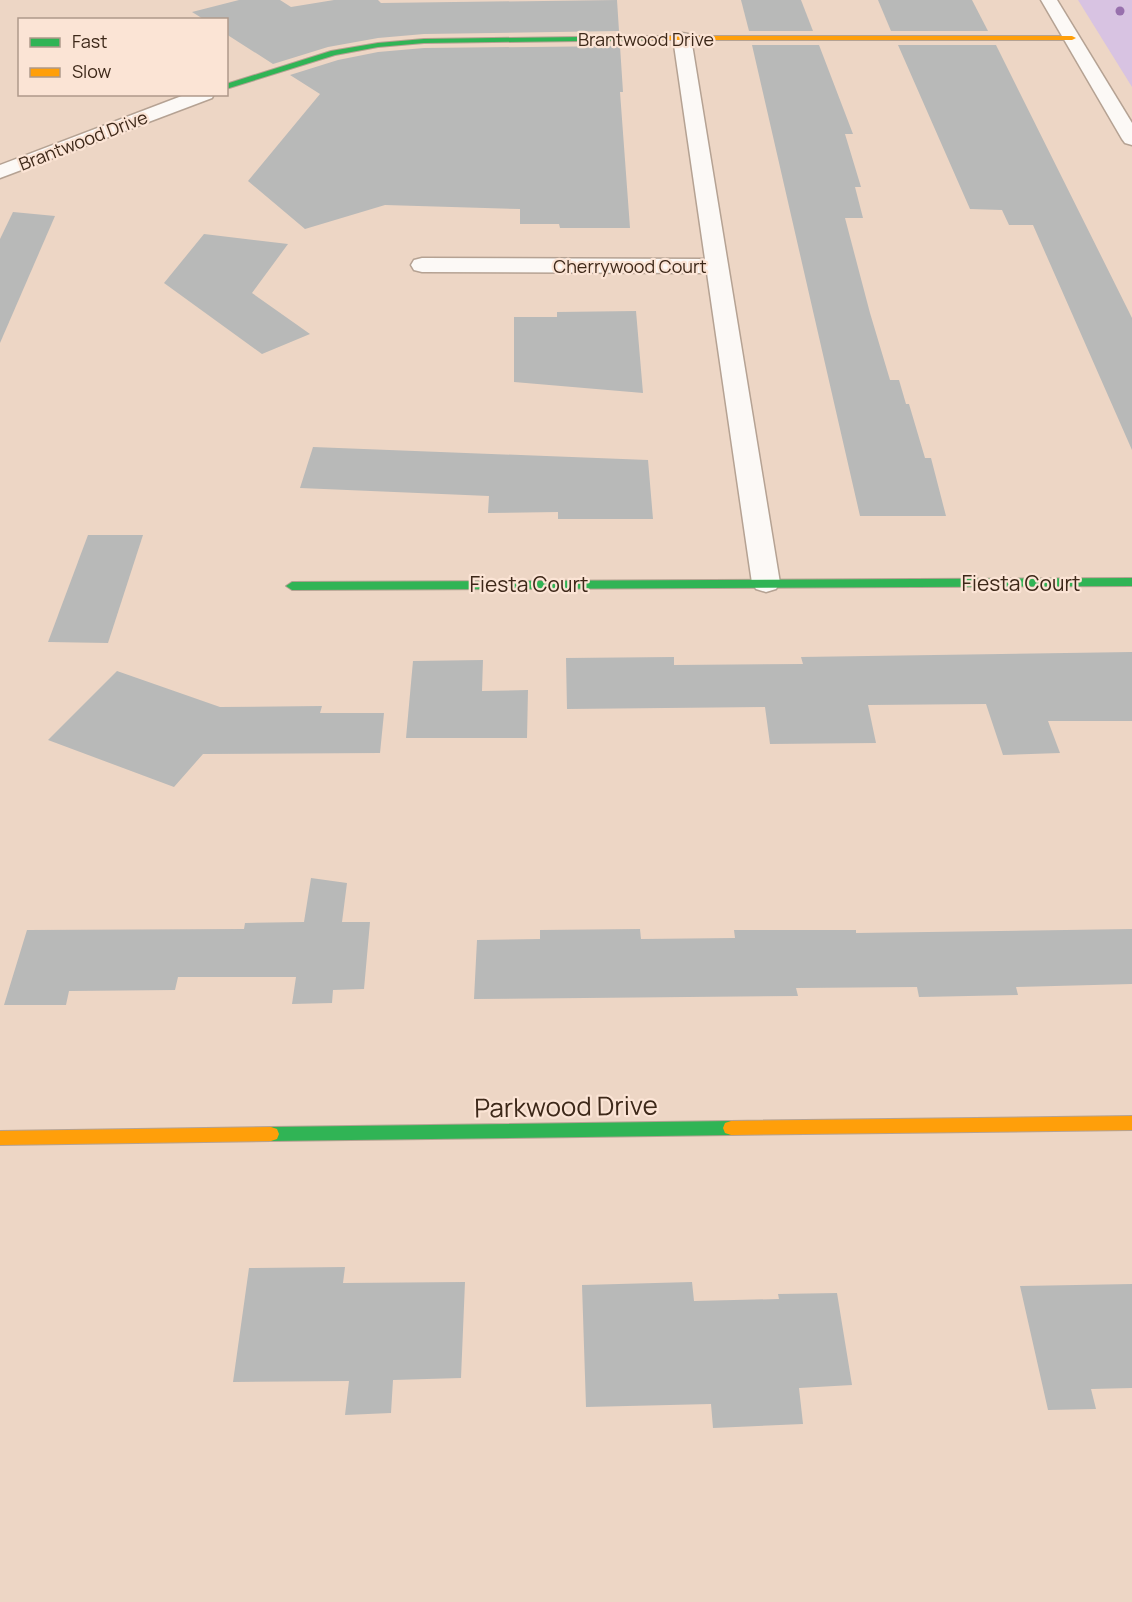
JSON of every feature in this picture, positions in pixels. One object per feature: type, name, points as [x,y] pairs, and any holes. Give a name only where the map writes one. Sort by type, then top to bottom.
[{"type":"street","points":[[1049,0],[1132,139]]},
{"type":"street","name":"Brantwood Drive","points":[[228,86],[313,58],[378,45],[423,41],[682,38],[1072,38]]},
{"type":"street","name":"Cherrywood Court","points":[[422,266],[717,266],[682,38]]},
{"type":"street","name":"Brantwood Drive","points":[[0,172],[199,96]]},
{"type":"street","name":"Brantwood Drive","points":[[147,99],[166,108]]},
{"type":"street","points":[[717,266],[766,583]]},
{"type":"street","name":"Fiesta Court","points":[[292,586],[1132,582]]},
{"type":"street","name":"Parkwood Drive","points":[[0,1138],[1132,1123]]},
{"type":"shaded area","points":[[1078,0],[1132,0],[1132,87]]},
{"type":"building","points":[[239,0],[280,0],[291,7],[334,0],[378,0],[381,3],[617,0],[619,31],[424,34],[378,38],[328,47],[273,64],[228,35],[228,18],[202,18],[192,12]]},
{"type":"building","points":[[741,0],[801,0],[813,31],[749,31]]},
{"type":"building","points":[[878,0],[972,0],[988,31],[891,31]]},
{"type":"building","points":[[752,45],[819,45],[853,134],[845,134],[861,187],[855,187],[863,218],[845,218],[870,313],[890,380],[899,380],[906,404],[909,404],[925,458],[931,458],[946,516],[860,516]]},
{"type":"building","points":[[898,45],[996,45],[1132,318],[1132,450],[1033,225],[1009,225],[1002,210],[970,209]]},
{"type":"building","points":[[620,46],[623,92],[620,92],[630,228],[560,228],[559,224],[520,224],[520,209],[385,205],[305,229],[248,181],[320,94],[290,75],[338,60],[378,52],[424,48]]},
{"type":"building","points":[[13,212],[55,216],[0,343],[0,239]]},
{"type":"building","points":[[204,234],[288,244],[252,293],[310,334],[262,354],[164,283]]},
{"type":"building","points":[[636,311],[643,393],[514,382],[514,317],[557,317],[557,312]]},
{"type":"building","points":[[313,447],[648,460],[653,519],[558,519],[558,512],[488,513],[489,496],[300,488]]},
{"type":"building","points":[[88,535],[143,535],[108,643],[48,642]]},
{"type":"building","points":[[1132,652],[1132,721],[1048,721],[1060,753],[1003,755],[986,704],[868,705],[876,743],[770,744],[765,707],[567,709],[566,658],[674,657],[674,665],[803,664],[801,657]]},
{"type":"building","points":[[483,660],[482,691],[528,690],[527,738],[406,738],[413,661]]},
{"type":"building","points":[[117,671],[220,707],[322,706],[320,713],[384,713],[380,753],[203,754],[174,787],[48,740]]},
{"type":"building","points":[[311,878],[347,883],[342,922],[370,922],[364,989],[333,990],[332,1003],[292,1004],[296,977],[178,977],[175,990],[69,991],[66,1005],[4,1005],[27,930],[244,929],[245,923],[304,922]]},
{"type":"building","points":[[640,929],[641,939],[735,938],[734,930],[856,930],[856,933],[1132,929],[1132,984],[1016,987],[1018,995],[919,997],[917,987],[796,988],[798,996],[474,999],[477,940],[540,939],[540,930]]},
{"type":"building","points":[[345,1267],[343,1283],[465,1282],[461,1378],[393,1380],[391,1413],[345,1415],[349,1381],[233,1382],[249,1268]]},
{"type":"building","points":[[692,1282],[694,1301],[779,1299],[778,1294],[837,1293],[852,1385],[799,1388],[803,1424],[713,1428],[711,1404],[586,1407],[582,1285]]},
{"type":"building","points":[[1132,1284],[1132,1388],[1091,1389],[1096,1409],[1048,1410],[1020,1286]]},
{"type":"traffic: fast","points":[[228,86],[334,53],[378,45],[424,41],[649,38]]},
{"type":"traffic: fast","points":[[292,586],[1132,582]]},
{"type":"traffic: fast","points":[[271,1134],[731,1128]]},
{"type":"traffic: slow","points":[[649,38],[1072,38]]},
{"type":"traffic: slow","points":[[731,1128],[1132,1123]]},
{"type":"traffic: slow","points":[[0,1138],[271,1134]]}]
